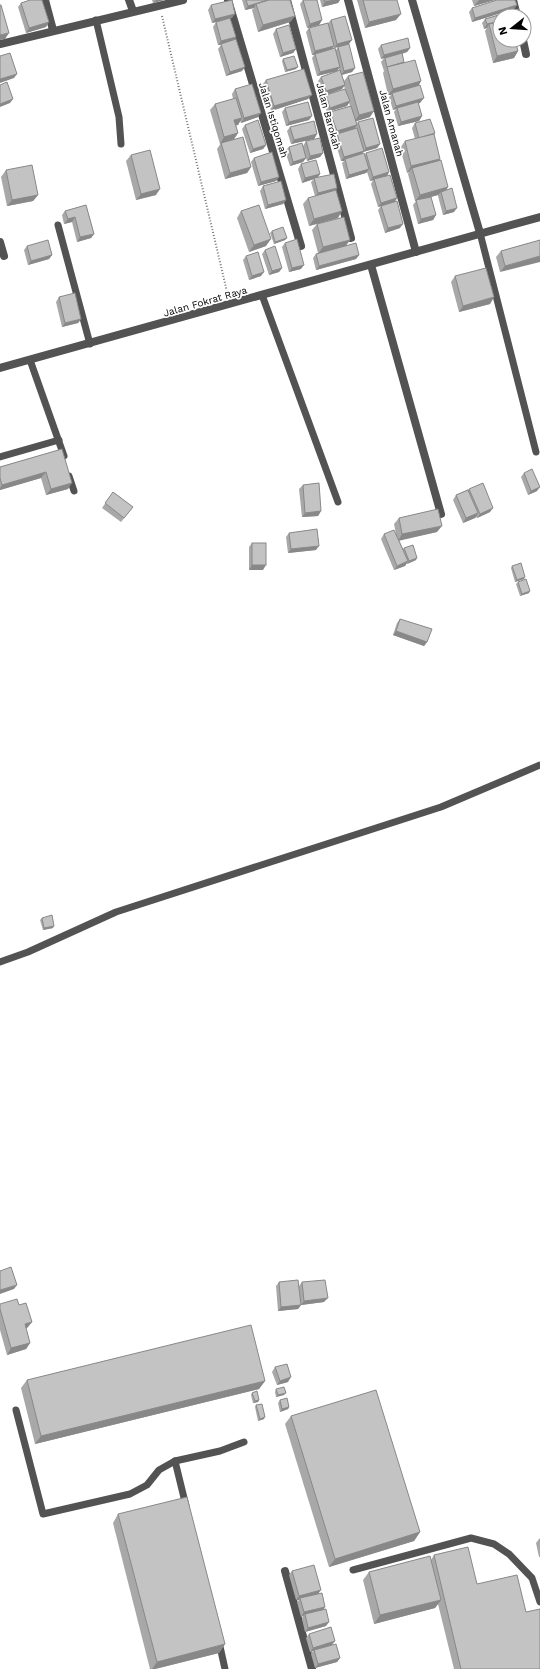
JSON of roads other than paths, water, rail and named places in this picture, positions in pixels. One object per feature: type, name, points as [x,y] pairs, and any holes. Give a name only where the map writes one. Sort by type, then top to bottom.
[{"type":"street","points":[[45,0],[53,30]]},
{"type":"street","points":[[130,0],[133,11]]},
{"type":"street","points":[[0,44],[53,30],[183,0]]},
{"type":"street","name":"Jalan Istiqomah","points":[[228,0],[301,246]]},
{"type":"street","name":"Jalan Barokah","points":[[287,0],[351,238]]},
{"type":"street","name":"Jalan Amanah","points":[[348,0],[416,252]]},
{"type":"street","points":[[412,0],[480,233]]},
{"type":"street","points":[[525,48],[526,54]]},
{"type":"street","name":"Jalan Fokrat Raya","points":[[0,368],[540,217]]},
{"type":"street","points":[[0,242],[4,256]]},
{"type":"street","points":[[371,265],[441,514]]},
{"type":"street","points":[[285,1571],[312,1669]]},
{"type":"lane","points":[[96,20],[119,117],[121,144]]},
{"type":"lane","points":[[58,225],[90,344]]},
{"type":"lane","points":[[480,233],[536,452]]},
{"type":"lane","points":[[262,295],[338,502]]},
{"type":"lane","points":[[30,360],[59,440],[74,491]]},
{"type":"lane","points":[[0,457],[59,440]]},
{"type":"lane","points":[[0,962],[28,952],[116,912],[441,807],[540,765]]},
{"type":"lane","points":[[16,1410],[43,1514],[46,1515],[130,1494],[148,1485],[159,1470],[175,1461],[220,1450],[244,1442]]},
{"type":"lane","points":[[175,1461],[188,1515]]},
{"type":"lane","points":[[353,1570],[471,1538],[494,1544],[509,1554],[532,1578],[540,1602]]},
{"type":"lane","points":[[216,1631],[225,1669]]}]
